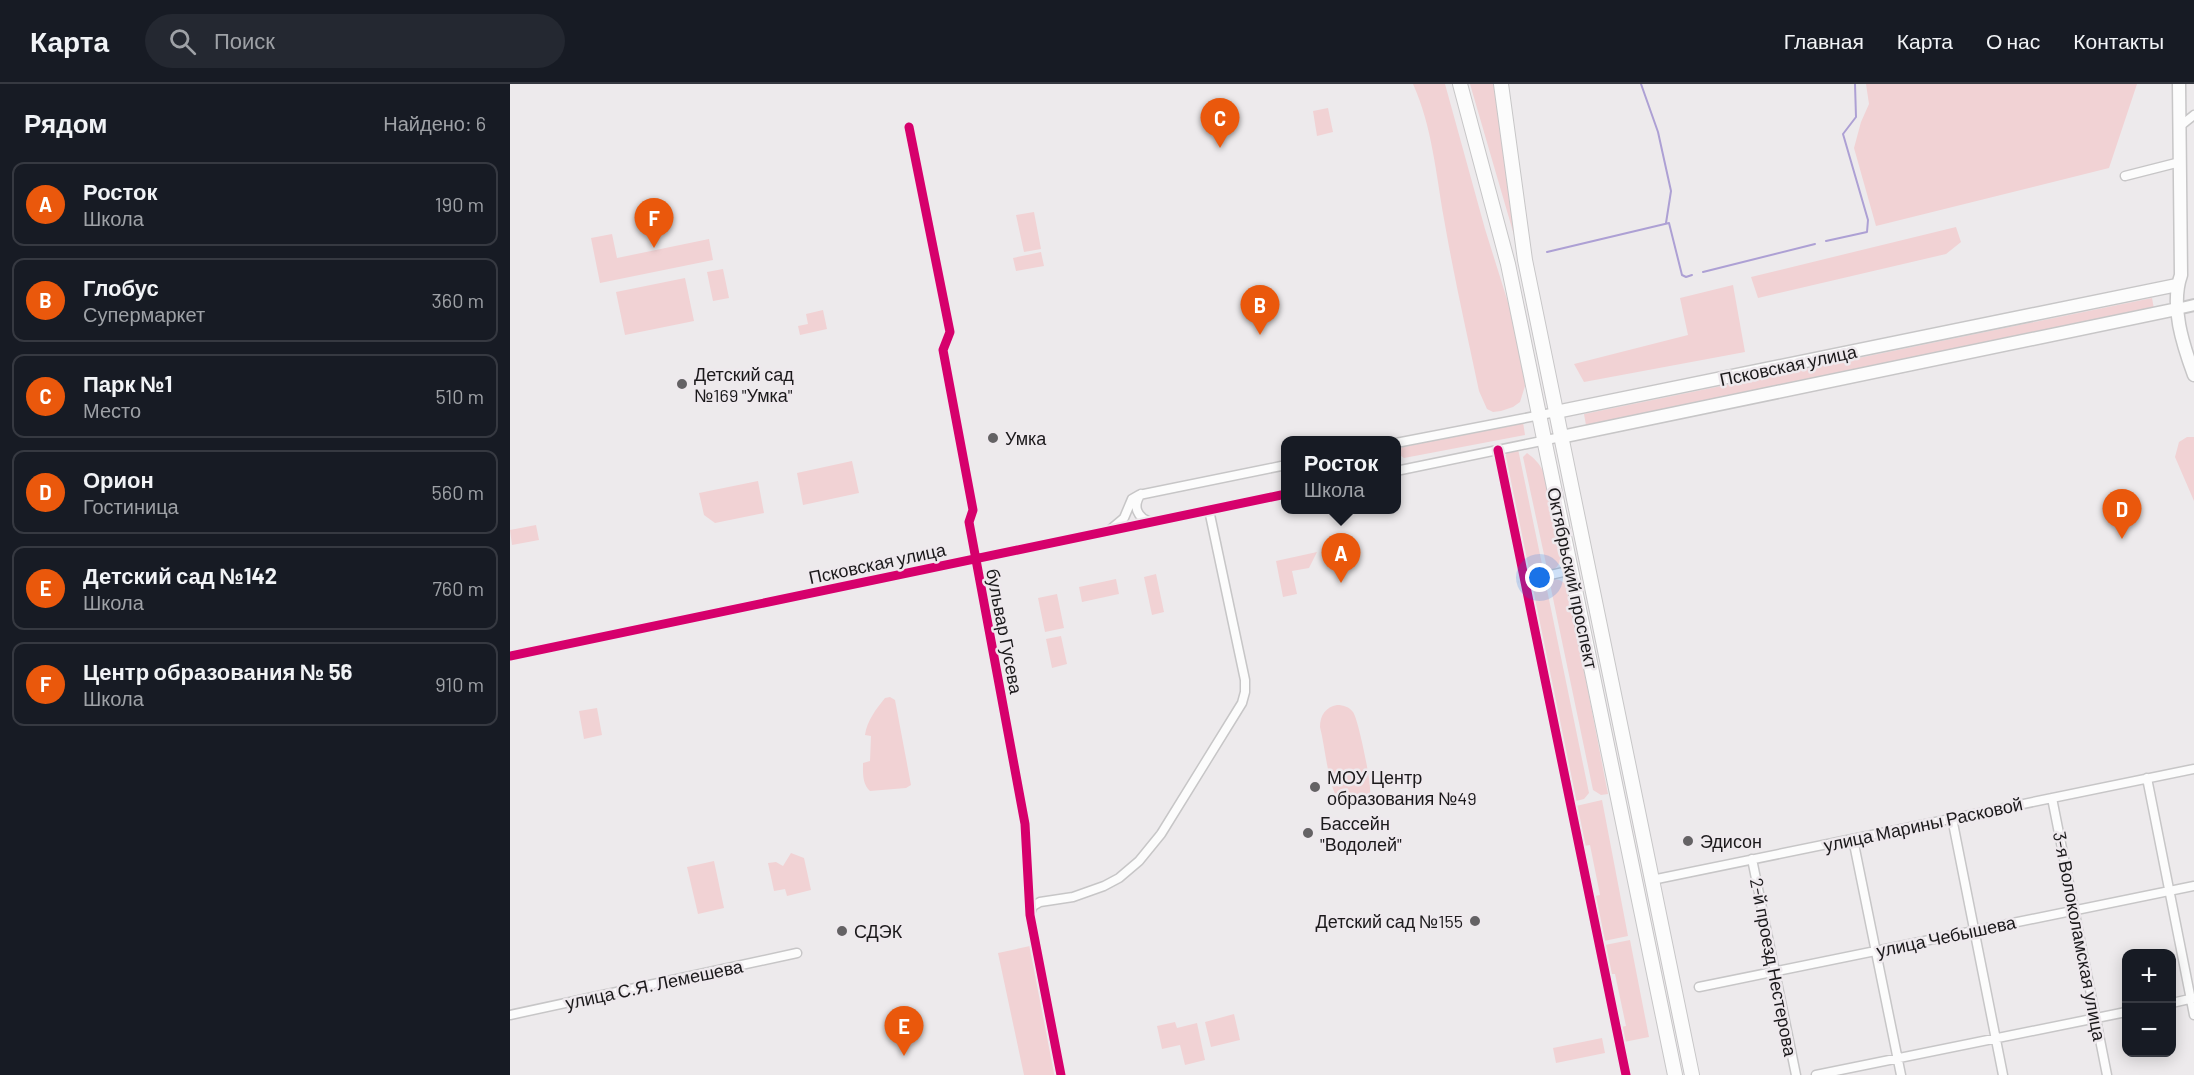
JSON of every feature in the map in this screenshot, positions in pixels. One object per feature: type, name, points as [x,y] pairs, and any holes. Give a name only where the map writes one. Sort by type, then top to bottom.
[{"type":"main road","name":"Октябрьский проспект","points":[[1460,84],[1508,264],[1675,1075]]},
{"type":"main road","name":"Октябрьский проспект","points":[[1501,84],[1525,260],[1692,1075]]},
{"type":"main road","points":[[2179,84],[2181,275],[2178,285],[2177,309],[2185,348],[2194,375]]},
{"type":"main road","name":"Псковская улица","points":[[1556,412],[2178,285]]},
{"type":"main road","name":"Псковская улица","points":[[1561,437],[2177,309]]},
{"type":"street","points":[[2179,127],[2194,115]]},
{"type":"street","name":"бульвар Гусева","points":[[909,127],[950,332],[942,350],[973,510],[969,522],[975,559],[1025,824],[1030,915],[1062,1075]]},
{"type":"street","points":[[2124,176],[2180,162]]},
{"type":"street","points":[[2177,309],[2194,305]]},
{"type":"street","name":"Псковская улица","points":[[1401,442],[1556,412]]},
{"type":"street","name":"Псковская улица","points":[[1401,470],[1561,437]]},
{"type":"street","points":[[1498,450],[1626,1075]]},
{"type":"street","points":[[1108,531],[1124,518],[1132,500],[1141,494],[1281,466]]},
{"type":"street","points":[[1401,467],[1408,469]]},
{"type":"street","points":[[1141,494],[1137,501],[1137,510],[1143,519],[1151,522]]},
{"type":"street","name":"Псковская улица","points":[[510,656],[1281,495]]},
{"type":"street","points":[[1030,915],[1037,903],[1073,897],[1095,890],[1119,878],[1139,861],[1161,834],[1242,703],[1245,680],[1209,510]]},
{"type":"street","points":[[1524,581],[1572,570]]},
{"type":"street","name":"улица Марины Расковой","points":[[1652,880],[2194,769]]},
{"type":"street","points":[[2147,778],[2194,1015]]},
{"type":"street","name":"3-я Волоколамская улица","points":[[2052,798],[2107,1075]]},
{"type":"street","points":[[1952,818],[2003,1075]]},
{"type":"street","points":[[1853,839],[1901,1075]]},
{"type":"street","name":"2-й проезд Нестерова","points":[[1752,859],[1796,1075]]},
{"type":"street","name":"улица Чебышева","points":[[1699,987],[2194,886]]},
{"type":"street","name":"улица С.Я. Лемешева","points":[[510,1015],[797,953]]},
{"type":"street","points":[[2176,1002],[2192,998]]},
{"type":"street","points":[[1816,1075],[2122,1013]]},
{"type":"shaded area","points":[[1413,84],[1445,84],[1485,229],[1511,312],[1525,386],[1520,402],[1501,411],[1493,412],[1487,409],[1479,391],[1452,262],[1433,150],[1425,116]]},
{"type":"shaded area","points":[[1470,84],[1494,84],[1516,242]]},
{"type":"shaded area","points":[[1866,84],[2137,84],[2109,168],[1876,226],[1854,148],[1869,104]]},
{"type":"shaded area","points":[[1328,108],[1333,132],[1317,136],[1313,111]]},
{"type":"shaded area","points":[[1034,212],[1041,249],[1024,252],[1016,215]]},
{"type":"shaded area","points":[[1956,227],[1961,242],[1946,254],[1758,298],[1751,277]]},
{"type":"shaded area","points":[[612,234],[617,258],[709,239],[713,260],[600,283],[591,238]]},
{"type":"shaded area","points":[[1041,252],[1044,266],[1016,271],[1013,258]]},
{"type":"shaded area","points":[[723,269],[729,298],[713,301],[707,272]]},
{"type":"shaded area","points":[[685,278],[694,321],[625,335],[616,292]]},
{"type":"shaded area","points":[[1733,285],[1745,352],[1584,382],[1574,364],[1688,335],[1680,298]]},
{"type":"shaded area","points":[[2152,298],[2154,309],[1586,425],[1584,414]]},
{"type":"shaded area","points":[[823,310],[827,329],[800,335],[798,326],[808,324],[806,314]]},
{"type":"shaded area","points":[[1523,422],[1525,435],[1404,458],[1401,456],[1401,448]]},
{"type":"shaded area","points":[[2187,437],[2194,437],[2194,501],[2175,457],[2179,442]]},
{"type":"shaded area","points":[[1518,449],[1543,569],[1541,573],[1532,575],[1528,572],[1503,460],[1508,451]]},
{"type":"shaded area","points":[[1527,453],[1543,471],[1556,530],[1560,560],[1557,566],[1548,573],[1523,457]]},
{"type":"shaded area","points":[[852,461],[859,493],[803,505],[797,473]]},
{"type":"shaded area","points":[[758,481],[764,513],[715,523],[704,515],[699,493]]},
{"type":"shaded area","points":[[536,525],[539,540],[512,545],[510,530]]},
{"type":"shaded area","points":[[1317,552],[1309,568],[1292,571],[1297,594],[1283,597],[1276,561]]},
{"type":"shaded area","points":[[1156,574],[1164,612],[1152,615],[1144,577]]},
{"type":"shaded area","points":[[1116,579],[1119,594],[1082,602],[1079,587]]},
{"type":"shaded area","points":[[1549,579],[1560,580],[1568,588],[1608,794],[1601,795],[1593,790]]},
{"type":"shaded area","points":[[1545,580],[1589,793],[1584,799],[1576,801],[1533,596],[1535,586]]},
{"type":"shaded area","points":[[1057,594],[1064,628],[1045,632],[1038,598]]},
{"type":"shaded area","points":[[1061,636],[1067,664],[1052,668],[1046,639]]},
{"type":"shaded area","points":[[890,697],[895,700],[911,785],[906,788],[870,791],[863,774],[863,763],[870,761],[871,736],[865,735],[866,730],[878,706],[885,698]]},
{"type":"shaded area","points":[[1337,705],[1342,705],[1353,712],[1369,778],[1370,793],[1367,799],[1353,806],[1342,803],[1335,794],[1320,727],[1322,715]]},
{"type":"shaded area","points":[[597,708],[602,735],[584,739],[579,711]]},
{"type":"shaded area","points":[[1602,800],[1628,936],[1604,941],[1595,896],[1600,895],[1590,845],[1584,846],[1576,806]]},
{"type":"shaded area","points":[[791,853],[804,858],[811,890],[787,896],[785,889],[774,891],[768,863],[776,862],[783,866]]},
{"type":"shaded area","points":[[714,861],[724,908],[698,914],[687,867]]},
{"type":"shaded area","points":[[1630,940],[1649,1037],[1624,1042],[1621,1027],[1626,1026],[1615,974],[1611,974],[1605,945]]},
{"type":"shaded area","points":[[1030,946],[1057,1075],[1024,1075],[998,953]]},
{"type":"shaded area","points":[[1234,1014],[1240,1040],[1211,1047],[1205,1022]]},
{"type":"shaded area","points":[[1175,1022],[1177,1028],[1197,1023],[1205,1060],[1185,1065],[1180,1045],[1162,1049],[1157,1026]]},
{"type":"shaded area","points":[[1602,1038],[1605,1053],[1556,1063],[1553,1048]]},
{"type":"waterway","points":[[1641,84],[1658,132],[1671,191],[1666,223]]},
{"type":"waterway","points":[[1826,241],[1867,232],[1868,220],[1843,134],[1856,117],[1855,84]]},
{"type":"waterway","points":[[1547,252],[1669,223],[1682,275],[1686,277],[1692,275]]},
{"type":"waterway","points":[[1703,272],[1815,244]]},
{"type":"cycle path","points":[[909,127],[950,332],[943,350],[973,510],[969,522],[1025,824],[1030,915],[1061,1075]]},
{"type":"cycle path","points":[[1498,450],[1626,1075]]},
{"type":"cycle path","points":[[510,656],[1281,495]]},
{"type":"place","name":"Парк №1","points":[[1220,148]]},
{"type":"place","name":"Центр образования № 56","points":[[654,248]]},
{"type":"place","name":"Глобус","points":[[1260,335]]},
{"type":"place","name":"Детский сад №169 \"Умка\"","points":[[682,384]]},
{"type":"place","name":"Умка","points":[[993,438]]},
{"type":"place","name":"Орион","points":[[2122,539]]},
{"type":"place","name":"Росток","points":[[1341,583]]},
{"type":"place","name":"МОУ Центр образования №49","points":[[1315,787]]},
{"type":"place","name":"Бассейн \"Водолей\"","points":[[1308,833]]},
{"type":"place","name":"Эдисон","points":[[1688,841]]},
{"type":"place","name":"Детский сад №155","points":[[1475,921]]},
{"type":"place","name":"СДЭК","points":[[842,931]]},
{"type":"place","name":"Детский сад №142","points":[[904,1056]]}]
